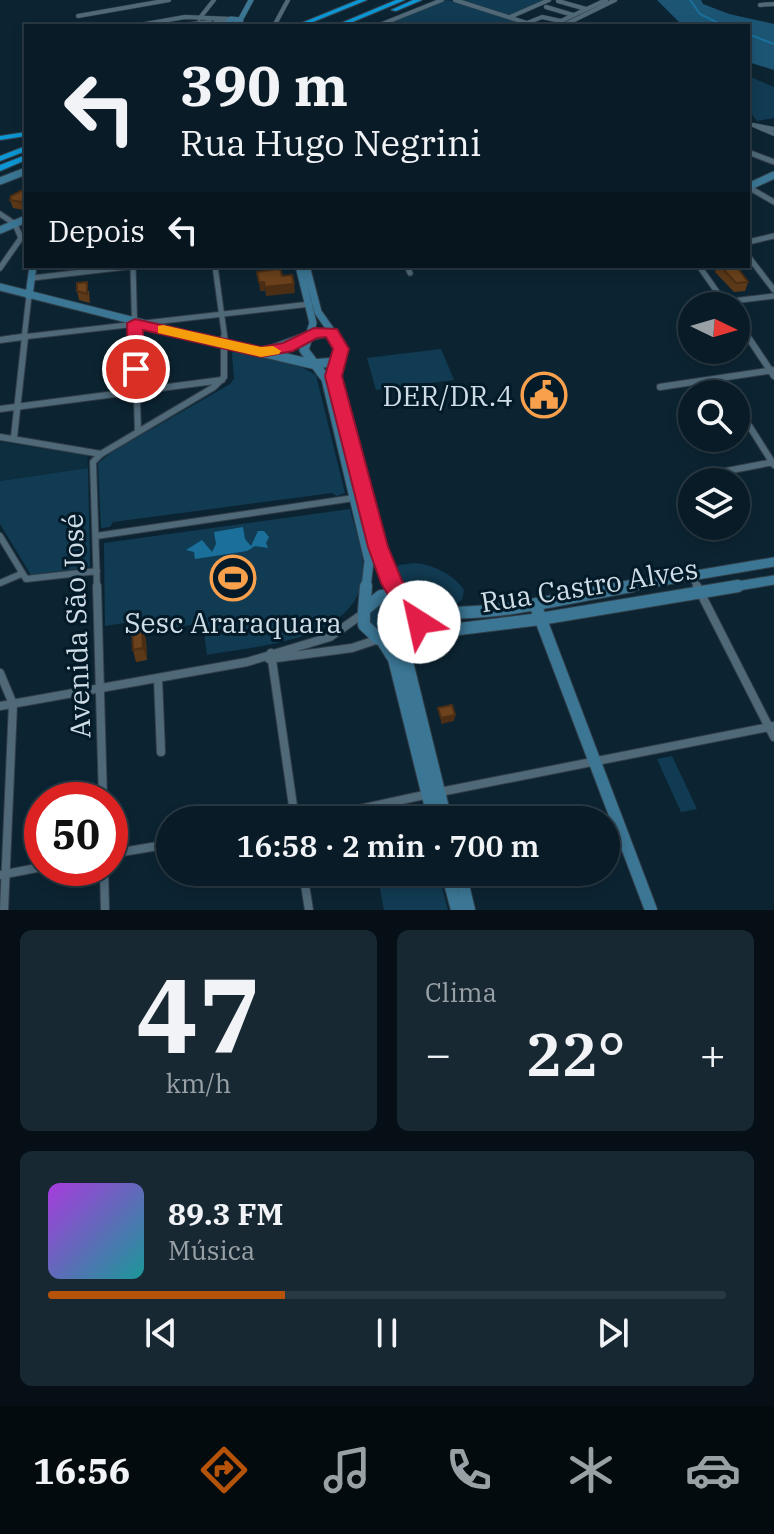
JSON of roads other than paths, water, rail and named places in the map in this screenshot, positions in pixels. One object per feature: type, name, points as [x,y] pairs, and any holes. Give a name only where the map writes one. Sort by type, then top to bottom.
[{"type":"highway","points":[[302,24],[364,0]]},
{"type":"highway","points":[[342,24],[402,0]]},
{"type":"highway","points":[[359,24],[419,0]]},
{"type":"highway","points":[[0,137],[24,133]]},
{"type":"highway","points":[[0,159],[24,149]]},
{"type":"highway","points":[[0,168],[24,158]]},
{"type":"main road","points":[[233,22],[248,0]]},
{"type":"main road","points":[[0,181],[24,172]]},
{"type":"main road","points":[[750,186],[774,175]]},
{"type":"main road","points":[[0,230],[24,222]]},
{"type":"main road","points":[[29,292],[33,268]]},
{"type":"main road","points":[[300,268],[312,304],[341,349],[334,376],[378,547],[389,577],[416,607],[419,622],[409,636],[405,654],[433,806]]},
{"type":"main road","points":[[306,268],[313,323],[310,336],[304,342],[304,350],[326,379],[369,561],[364,625],[380,639],[394,659],[439,806]]},
{"type":"main road","points":[[0,287],[29,292],[135,323],[312,364],[336,362]]},
{"type":"main road","points":[[261,352],[287,348],[310,336],[331,332]]},
{"type":"main road","name":"Rua Castro Alves","points":[[416,607],[435,614],[455,615],[774,562]]},
{"type":"main road","name":"Rua Castro Alves","points":[[409,636],[540,619],[774,580]]},
{"type":"main road","points":[[364,612],[381,596],[405,598]]},
{"type":"main road","points":[[535,604],[651,910]]},
{"type":"main road","points":[[380,639],[396,641],[409,636]]},
{"type":"main road","points":[[451,886],[457,910]]},
{"type":"main road","points":[[463,886],[469,910]]},
{"type":"street","points":[[78,16],[169,0]]},
{"type":"street","points":[[199,21],[214,0]]},
{"type":"street","points":[[275,24],[288,0]]},
{"type":"street","points":[[382,24],[442,0]]},
{"type":"street","points":[[455,0],[530,24]]},
{"type":"street","points":[[510,17],[549,0]]},
{"type":"street","points":[[587,0],[599,3]]},
{"type":"street","points":[[527,23],[542,17],[560,21],[606,0]]},
{"type":"street","points":[[566,24],[615,0]]},
{"type":"street","points":[[558,1],[586,9]]},
{"type":"street","points":[[760,5],[774,4]]},
{"type":"street","points":[[546,7],[573,15]]},
{"type":"street","points":[[84,16],[89,24]]},
{"type":"street","points":[[145,24],[185,17],[199,21],[233,22]]},
{"type":"street","points":[[199,21],[233,22]]},
{"type":"street","points":[[763,127],[774,131]]},
{"type":"street","points":[[750,153],[774,162]]},
{"type":"street","points":[[750,188],[774,202]]},
{"type":"street","points":[[0,214],[15,224],[21,235],[20,243],[0,268]]},
{"type":"street","points":[[750,242],[774,236]]},
{"type":"street","points":[[750,259],[774,293],[750,298]]},
{"type":"street","points":[[32,278],[117,268]]},
{"type":"street","points":[[134,268],[138,432]]},
{"type":"street","points":[[0,437],[101,454],[222,380],[226,369],[225,343],[215,268]]},
{"type":"street","points":[[700,268],[717,292]]},
{"type":"street","points":[[14,437],[29,292]]},
{"type":"street","points":[[0,340],[312,304]]},
{"type":"street","points":[[660,387],[773,372],[750,340]]},
{"type":"street","points":[[0,409],[222,380]]},
{"type":"street","points":[[745,468],[773,463],[750,427]]},
{"type":"street","name":"Avenida São José","points":[[101,454],[93,462],[103,782]]},
{"type":"street","points":[[96,536],[354,498]]},
{"type":"street","points":[[0,536],[24,576]]},
{"type":"street","points":[[0,583],[24,576],[97,571]]},
{"type":"street","points":[[692,577],[774,737]]},
{"type":"street","points":[[0,706],[101,690],[272,656],[330,637],[364,612]]},
{"type":"street","points":[[272,656],[352,648],[380,639]]},
{"type":"street","points":[[272,656],[293,806]]},
{"type":"street","points":[[0,673],[13,704],[2,875],[4,910]]},
{"type":"street","points":[[158,679],[161,752]]},
{"type":"street","points":[[373,806],[771,726]]},
{"type":"street","points":[[128,851],[156,846]]},
{"type":"street","points":[[2,875],[24,871]]},
{"type":"street","points":[[104,886],[105,910]]},
{"type":"street","points":[[305,886],[309,910]]},
{"type":"waterway","points":[[690,0],[700,14],[720,24]]},
{"type":"waterway","points":[[750,35],[774,44]]},
{"type":"place","name":"DER/DR.4","points":[[544,395]]},
{"type":"place","name":"Sesc Araraquara","points":[[233,578]]}]
